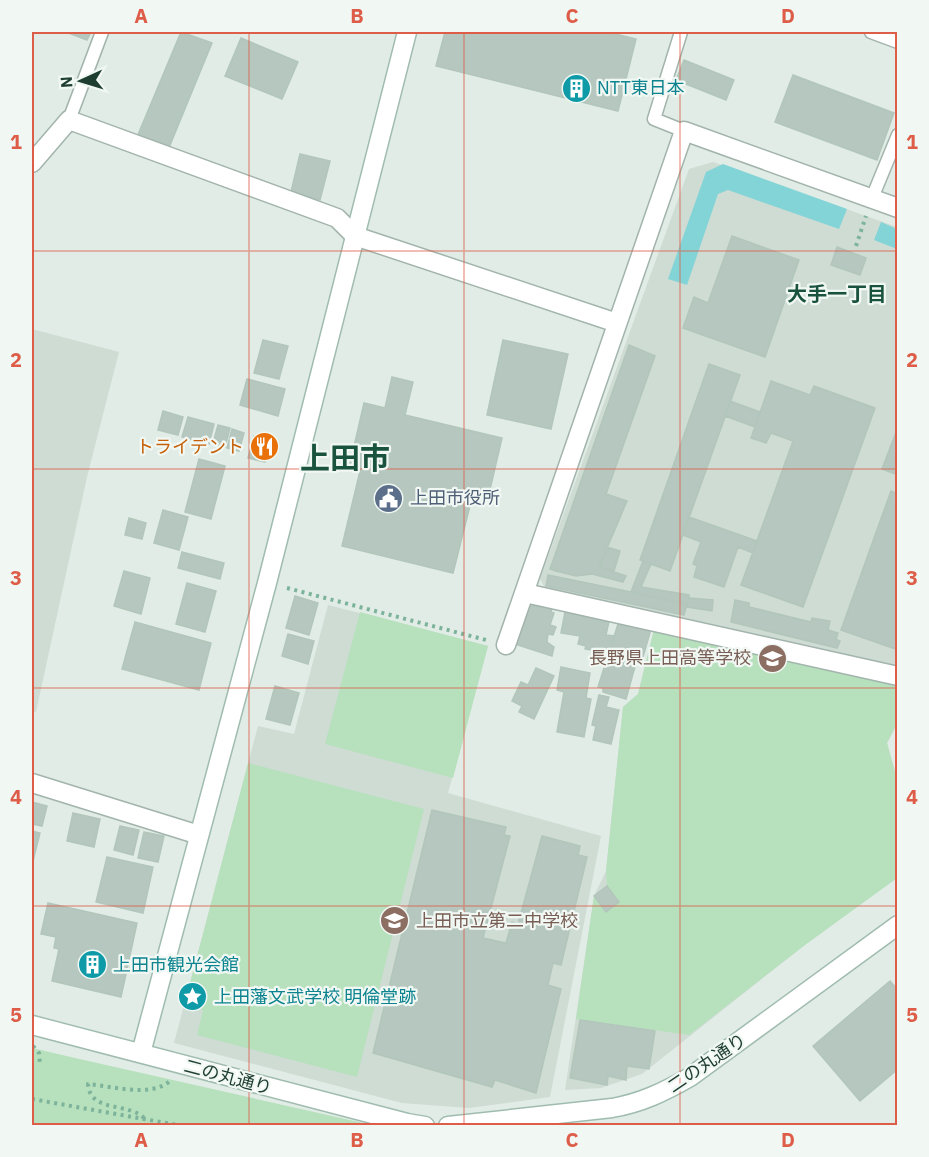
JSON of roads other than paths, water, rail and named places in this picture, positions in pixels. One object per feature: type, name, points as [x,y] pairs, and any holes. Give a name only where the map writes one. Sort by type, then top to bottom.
[{"type":"street","points":[[141,1053],[407,32]]},
{"type":"street","points":[[32,161],[69,120],[337,218],[355,236],[617,324]]},
{"type":"street","points":[[506,645],[684,131],[897,208]]},
{"type":"street","points":[[525,593],[897,676]]},
{"type":"street","points":[[32,783],[199,836]]},
{"type":"street","name":"二の丸通り","points":[[448,1125],[612,1108],[638,1103],[661,1094],[690,1077],[897,925]]},
{"type":"street","name":"二の丸通り","points":[[32,1025],[407,1123],[425,1125]]},
{"type":"lane","points":[[69,120],[102,32]]},
{"type":"lane","points":[[681,32],[654,119],[684,131]]},
{"type":"lane","points":[[871,32],[897,42]]},
{"type":"lane","points":[[872,198],[897,135]]},
{"type":"water","points":[[723,164],[847,209],[839,229],[728,190],[718,194],[687,285],[668,279],[706,172]]},
{"type":"water","points":[[881,222],[897,229],[897,249],[874,240]]},
{"type":"place","name":"NTT東日本","points":[[576,88]]},
{"type":"place","name":"トライデント","points":[[265,447]]},
{"type":"place","name":"上田市役所","points":[[389,498]]},
{"type":"place","name":"長野県上田高等学校","points":[[772,658]]},
{"type":"place","name":"上田市立第二中学校","points":[[395,921]]},
{"type":"place","name":"上田市観光会館","points":[[92,965]]},
{"type":"place","name":"上田藩文武学校 明倫堂跡","points":[[193,997]]},
{"type":"district","name":"大手一丁目","points":[[837,294]]},
{"type":"district","name":"上田市","points":[[345,459]]}]
